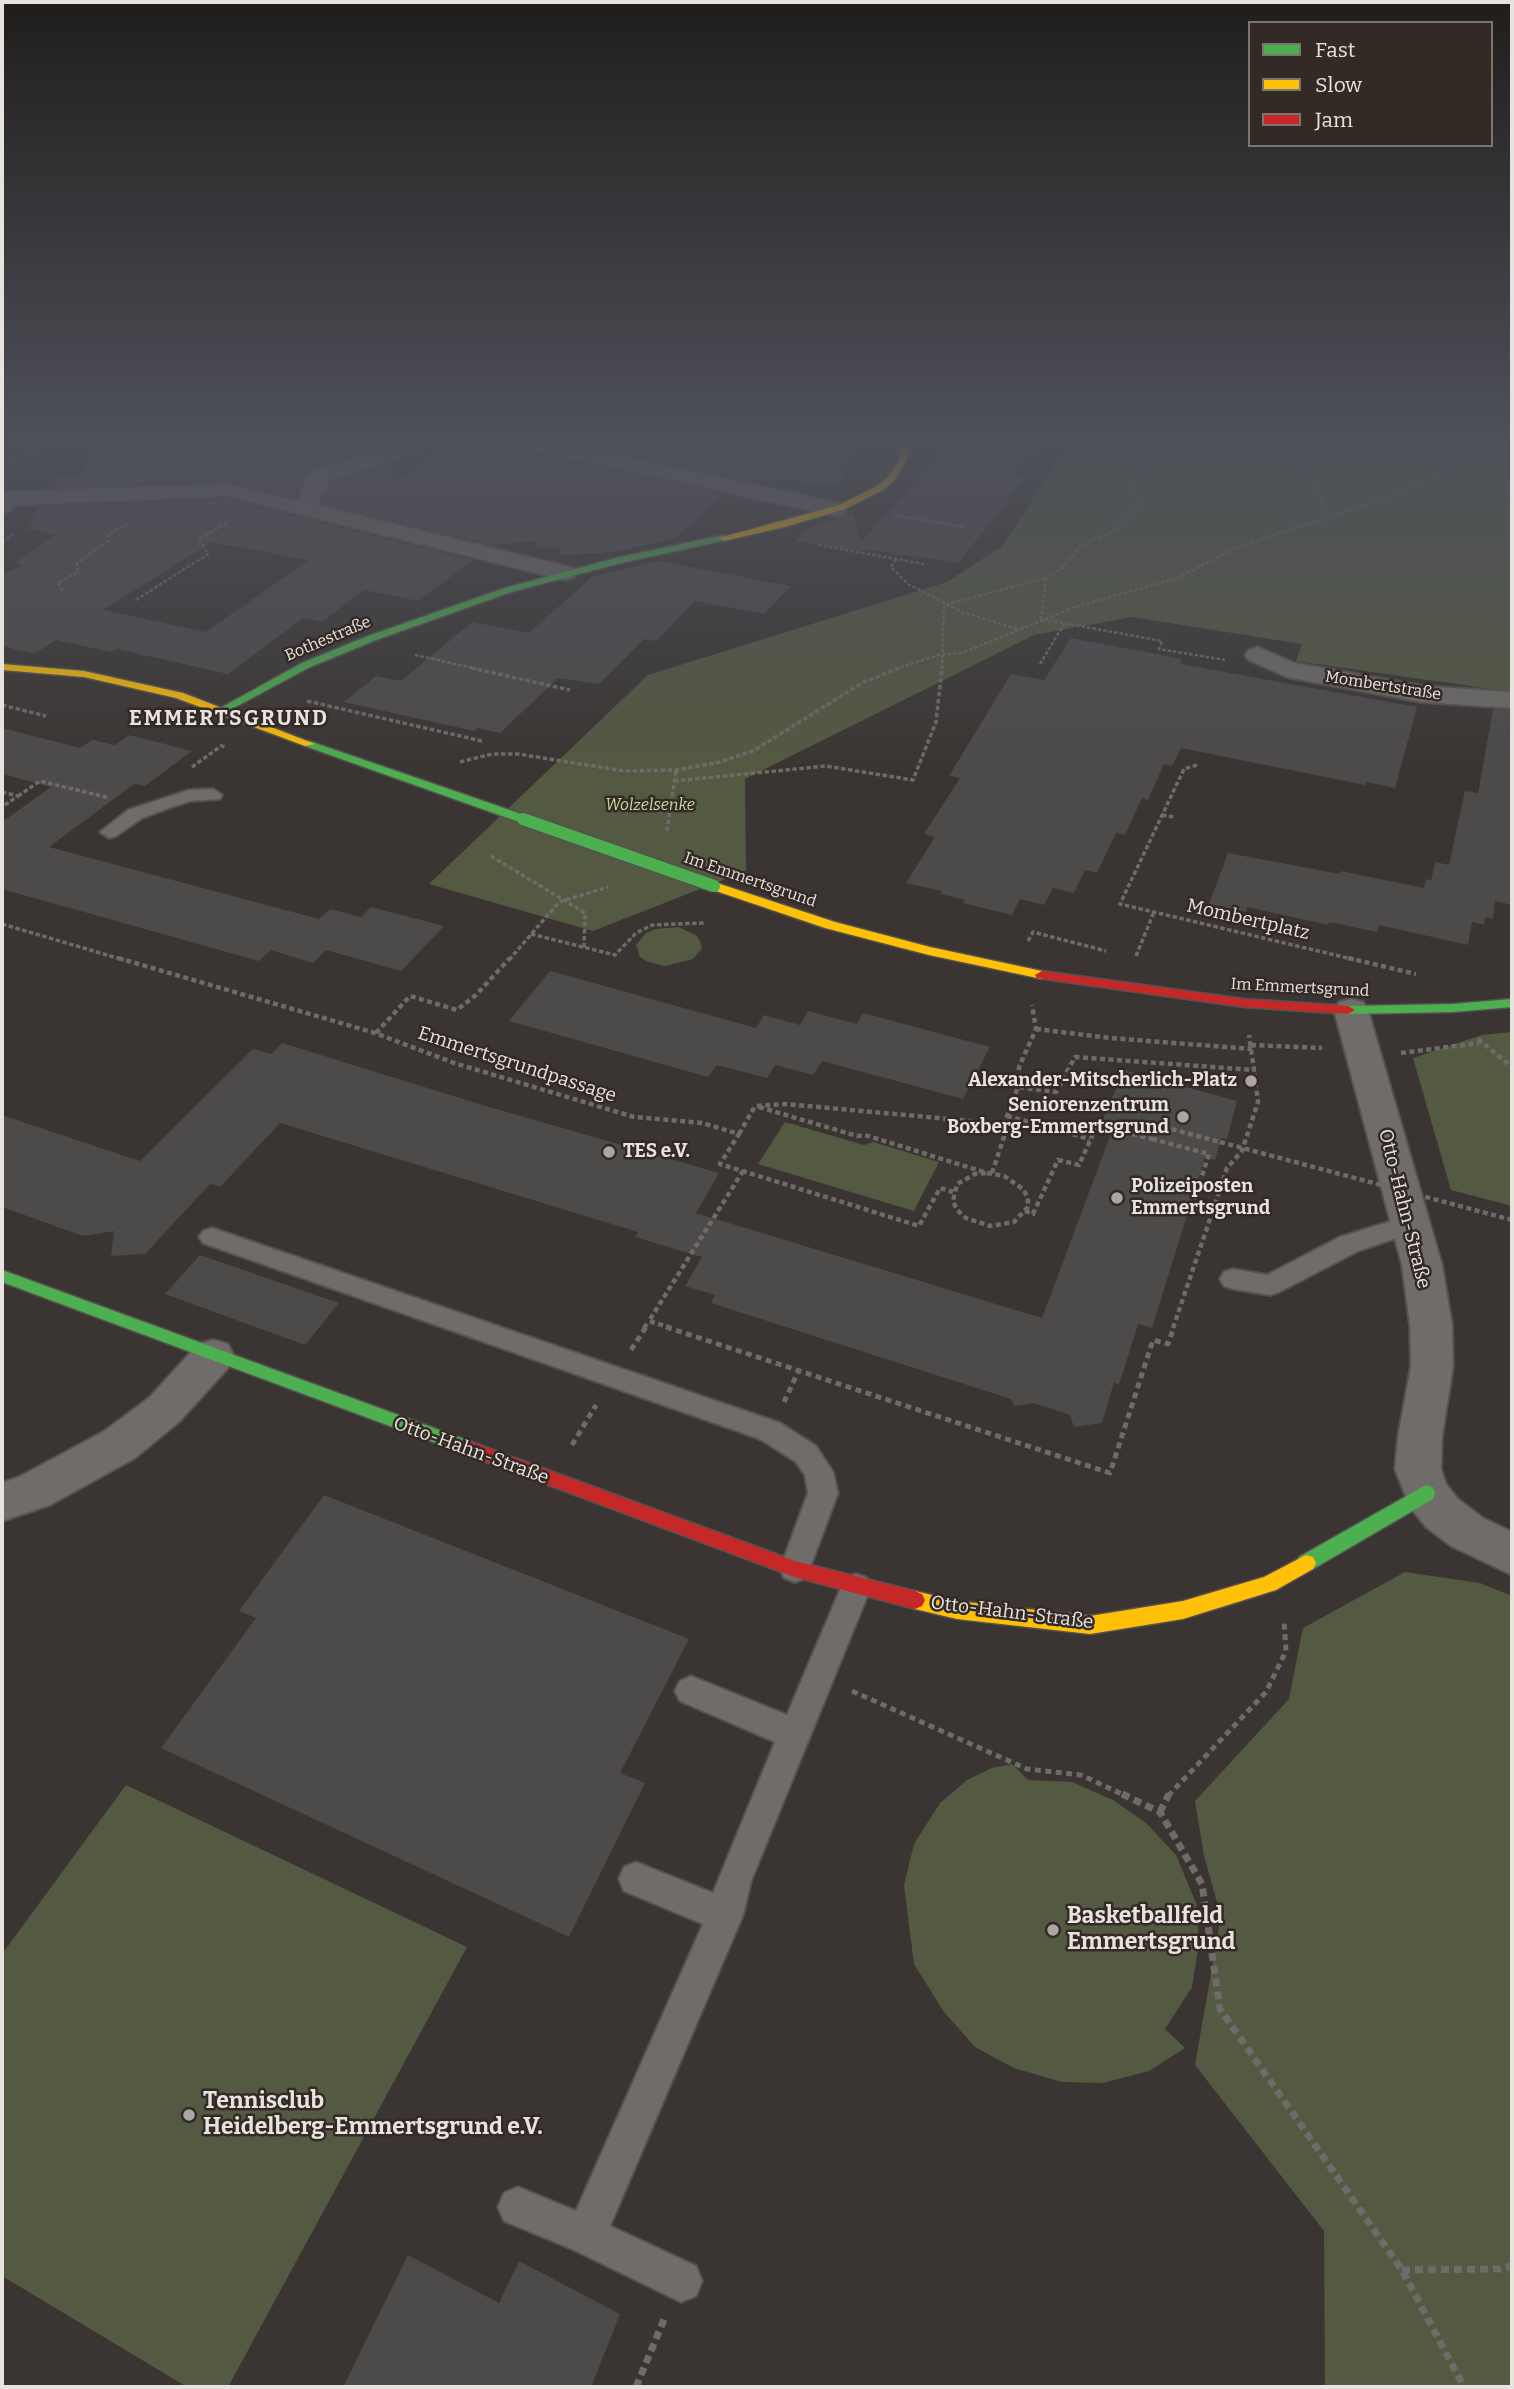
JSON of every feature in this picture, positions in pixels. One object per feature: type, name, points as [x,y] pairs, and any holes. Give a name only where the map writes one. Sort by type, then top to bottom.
[{"type":"street","points":[[477,551],[565,573]]},
{"type":"street","name":"Bothestraße","points":[[222,710],[306,665],[451,608],[565,573],[662,551]]},
{"type":"street","name":"Mombertstraße","points":[[1258,655],[1287,669],[1422,694],[1512,700]]},
{"type":"street","name":"Im Emmertsgrund","points":[[2,667],[45,669],[113,679],[179,695],[419,783],[714,886],[830,925],[929,951],[1057,978],[1244,1003],[1351,1010],[1453,1008],[1512,1003]]},
{"type":"street","name":"Otto-Hahn-Straße","points":[[2,1276],[795,1569],[856,1587],[957,1611],[1090,1625],[1183,1610],[1269,1584],[1426,1493],[1418,1469],[1420,1437],[1433,1366],[1431,1325],[1422,1265],[1351,1010]]},
{"type":"street","points":[[2,1502],[34,1491],[119,1445],[165,1409],[213,1356]]},
{"type":"street","points":[[1426,1493],[1442,1513],[1467,1532],[1512,1555]]},
{"type":"lane","points":[[108,832],[135,814],[162,804],[189,796],[213,795]]},
{"type":"lane","points":[[1233,1279],[1270,1285],[1349,1244],[1410,1224]]},
{"type":"lane","points":[[212,1237],[770,1431],[806,1454],[820,1472],[824,1493],[795,1569]]},
{"type":"lane","points":[[586,2235],[725,1915],[734,1881],[856,1587]]},
{"type":"lane","points":[[691,1690],[795,1734]]},
{"type":"lane","points":[[636,1879],[725,1915]]},
{"type":"lane","points":[[518,2207],[586,2235],[681,2281]]},
{"type":"path","points":[[63,591],[58,583],[78,572],[77,563],[93,551]]},
{"type":"path","points":[[136,600],[208,554],[206,551]]},
{"type":"path","points":[[854,551],[924,565]]},
{"type":"path","points":[[944,605],[1046,578],[1062,568],[1076,551]]},
{"type":"path","points":[[419,783],[454,764],[492,754],[518,754],[625,771],[677,770],[720,762],[753,751],[862,683],[908,664],[962,653],[1041,619],[1178,578],[1229,551]]},
{"type":"path","points":[[897,559],[891,567],[908,584],[944,605],[1017,629]]},
{"type":"path","points":[[1041,619],[1046,578]]},
{"type":"path","points":[[674,781],[826,766],[913,780],[936,722],[944,655],[944,605]]},
{"type":"path","points":[[1041,619],[1162,641],[1160,649],[1224,661],[1258,655]]},
{"type":"path","points":[[1040,664],[1064,624]]},
{"type":"path","points":[[359,643],[570,690]]},
{"type":"path","points":[[258,690],[482,741]]},
{"type":"path","points":[[2,705],[46,716]]},
{"type":"path","name":"Mombertplatz","points":[[1197,765],[1184,769],[1120,904],[1429,977],[1453,1008]]},
{"type":"path","points":[[666,833],[677,770]]},
{"type":"path","points":[[2,807],[40,781],[93,794]]},
{"type":"path","points":[[2,792],[18,796]]},
{"type":"path","points":[[1162,815],[1174,817]]},
{"type":"path","points":[[491,856],[585,913],[584,948]]},
{"type":"path","points":[[376,1033],[410,996],[457,1010],[476,995],[559,902],[575,896]]},
{"type":"path","points":[[1136,956],[1154,912]]},
{"type":"path","points":[[531,934],[615,955],[636,933],[652,925],[715,922]]},
{"type":"path","name":"Emmertsgrundpassage","points":[[2,924],[376,1033],[454,1063],[634,1117],[702,1123],[739,1133]]},
{"type":"path","points":[[989,1173],[1004,1138],[1004,1124],[1018,1087],[1019,1067],[1036,1029],[1030,995]]},
{"type":"path","points":[[743,1171],[649,1321],[1110,1472],[1153,1340],[1168,1344],[1227,1168],[1242,1152],[1258,1102],[1251,1047],[1110,1038],[1036,1029]]},
{"type":"path","points":[[1018,1087],[1056,1091],[1075,1057],[1254,1070]]},
{"type":"path","points":[[755,1106],[796,1104],[1004,1124]]},
{"type":"path","points":[[755,1106],[720,1164],[919,1226],[940,1188],[953,1192]]},
{"type":"path","points":[[755,1106],[1004,1175],[1023,1189],[1028,1198],[1025,1211],[1014,1222],[1003,1225],[977,1223],[957,1210],[953,1192],[965,1178],[989,1173]]},
{"type":"path","points":[[1007,1116],[1090,1139]]},
{"type":"path","points":[[1025,1211],[1033,1214],[1058,1160],[1079,1165],[1097,1125],[1209,1154],[1192,1207],[1212,1213]]},
{"type":"path","points":[[1152,1139],[1156,1125],[1512,1220]]},
{"type":"path","points":[[1160,1812],[1170,1793],[1266,1692],[1286,1651],[1284,1620],[1269,1584]]},
{"type":"path","points":[[818,1677],[1027,1769],[1081,1775],[1160,1812],[1202,1884],[1220,2009],[1402,2270],[1464,2387]]},
{"type":"path","points":[[1402,2270],[1500,2269],[1512,2266]]},
{"type":"path","points":[[636,2387],[681,2281]]},
{"type":"green space","name":"Wolzelsenke","points":[[994,551],[1512,551],[1512,692],[1296,661],[1302,644],[1132,617],[1034,635],[745,779],[746,871],[593,931],[429,884],[648,675],[947,582]]},
{"type":"green space","points":[[678,927],[696,935],[700,941],[702,948],[693,959],[665,966],[640,957],[636,945],[646,933]]},
{"type":"green space","points":[[1512,1032],[1512,1206],[1451,1190],[1413,1058],[1482,1035]]},
{"type":"green space","points":[[785,1122],[864,1145],[873,1142],[939,1162],[914,1211],[758,1164]]},
{"type":"green space","points":[[1405,1572],[1480,1583],[1512,1596],[1512,2387],[1325,2387],[1324,2231],[1195,2065],[1221,1916],[1204,1856],[1195,1801],[1289,1699],[1303,1628]]},
{"type":"green space","name":"Basketballfeld Emmertsgrund","points":[[1012,1764],[1028,1780],[1072,1782],[1113,1800],[1146,1823],[1176,1855],[1196,1903],[1199,1943],[1192,1987],[1165,2029],[1185,2048],[1149,2071],[1103,2083],[1062,2082],[1014,2068],[975,2047],[944,2012],[914,1964],[904,1885],[914,1844],[940,1803],[967,1780],[992,1768]]},
{"type":"green space","name":"Tennisclub Heidelberg-Emmertsgrund e.V.","points":[[126,1785],[467,1947],[228,2387],[187,2387],[2,2276],[2,1954]]},
{"type":"building","points":[[31,551],[197,551],[103,610],[206,632],[309,560],[263,551],[438,551],[472,560],[419,601],[364,590],[322,622],[303,618],[228,674],[117,649],[111,652],[56,640],[34,654],[2,646],[2,576],[22,565],[15,563]]},
{"type":"building","points":[[560,551],[617,551],[615,552],[560,555]]},
{"type":"building","points":[[881,551],[967,551],[958,563]]},
{"type":"building","points":[[659,561],[791,586],[764,614],[695,601],[656,641],[644,639],[599,684],[558,678],[500,733],[478,728],[474,731],[344,702],[376,676],[401,681],[472,622],[529,633],[592,577]]},
{"type":"building","points":[[1071,638],[1182,659],[1180,664],[1417,707],[1395,788],[1366,782],[1365,785],[1181,748],[1172,766],[1164,764],[1148,800],[1142,798],[1125,835],[1116,833],[1097,873],[1085,870],[1074,893],[1053,888],[1044,905],[1020,899],[1012,915],[963,903],[965,900],[940,894],[942,891],[906,883],[935,837],[924,834],[960,778],[949,776],[1011,674],[1044,680]]},
{"type":"building","points":[[1493,709],[1512,710],[1512,905],[1495,901],[1493,919],[1485,917],[1484,925],[1472,922],[1468,945],[1379,925],[1377,932],[1329,922],[1328,925],[1247,907],[1246,912],[1209,904],[1228,853],[1340,874],[1341,871],[1424,888],[1426,879],[1431,881],[1435,862],[1449,865],[1465,791],[1478,793]]},
{"type":"building","points":[[2,728],[80,748],[92,740],[115,745],[129,735],[192,751],[145,786],[134,784],[49,847],[319,919],[330,909],[361,917],[371,907],[444,926],[401,971],[326,950],[313,963],[271,950],[259,961],[2,889],[2,822],[51,787],[2,774]]},
{"type":"building","points":[[550,971],[756,1028],[764,1015],[800,1025],[808,1011],[857,1024],[863,1013],[990,1047],[963,1099],[822,1061],[813,1075],[775,1065],[767,1078],[717,1065],[708,1077],[509,1021]]},
{"type":"building","points":[[282,1043],[486,1106],[719,1173],[696,1213],[1042,1318],[1110,1136],[1097,1133],[1124,1070],[1237,1101],[1227,1139],[1221,1138],[1215,1160],[1205,1157],[1152,1328],[1138,1324],[1119,1385],[1114,1382],[1102,1423],[1074,1427],[1070,1415],[1034,1403],[1014,1406],[1011,1399],[711,1303],[715,1295],[685,1286],[702,1257],[635,1237],[638,1232],[280,1123],[220,1187],[210,1184],[145,1254],[111,1256],[114,1231],[83,1236],[2,1207],[2,1115],[140,1161],[253,1049],[271,1054]]},
{"type":"building","points":[[200,1255],[339,1303],[305,1345],[165,1294]]},
{"type":"building","points":[[324,1495],[689,1639],[620,1773],[645,1783],[569,1937],[161,1748],[256,1618],[239,1611]]},
{"type":"building","points":[[408,2255],[499,2303],[519,2261],[620,2314],[591,2387],[343,2387]]},
{"type":"traffic: fast","points":[[222,710],[306,665],[372,638],[508,590],[660,551]]},
{"type":"traffic: fast","points":[[309,744],[523,819]]},
{"type":"traffic: fast","points":[[523,819],[714,886]]},
{"type":"traffic: fast","points":[[1348,1010],[1453,1008],[1512,1003]]},
{"type":"traffic: fast","points":[[2,1276],[466,1447]]},
{"type":"traffic: fast","points":[[1306,1563],[1426,1493]]},
{"type":"traffic: slow","points":[[2,667],[84,674],[179,695],[309,744]]},
{"type":"traffic: slow","points":[[714,886],[830,925],[929,951],[1042,975]]},
{"type":"traffic: slow","points":[[915,1600],[957,1610],[1090,1625],[1183,1610],[1269,1584],[1306,1563]]},
{"type":"traffic: jam","points":[[1042,975],[1244,1003],[1348,1010]]},
{"type":"traffic: jam","points":[[466,1447],[795,1569],[915,1600]]},
{"type":"place","name":"Alexander-Mitscherlich-Platz","points":[[1251,1081]]},
{"type":"place","name":"Seniorenzentrum Boxberg-Emmertsgrund","points":[[1183,1117]]},
{"type":"place","name":"TES e.V.","points":[[609,1152]]},
{"type":"place","name":"Polizeiposten Emmertsgrund","points":[[1117,1198]]},
{"type":"place","name":"Basketballfeld Emmertsgrund","points":[[1053,1930]]},
{"type":"place","name":"Tennisclub Heidelberg-Emmertsgrund e.V.","points":[[189,2115]]},
{"type":"district","name":"EMMERTSGRUND","points":[[229,719]]}]
